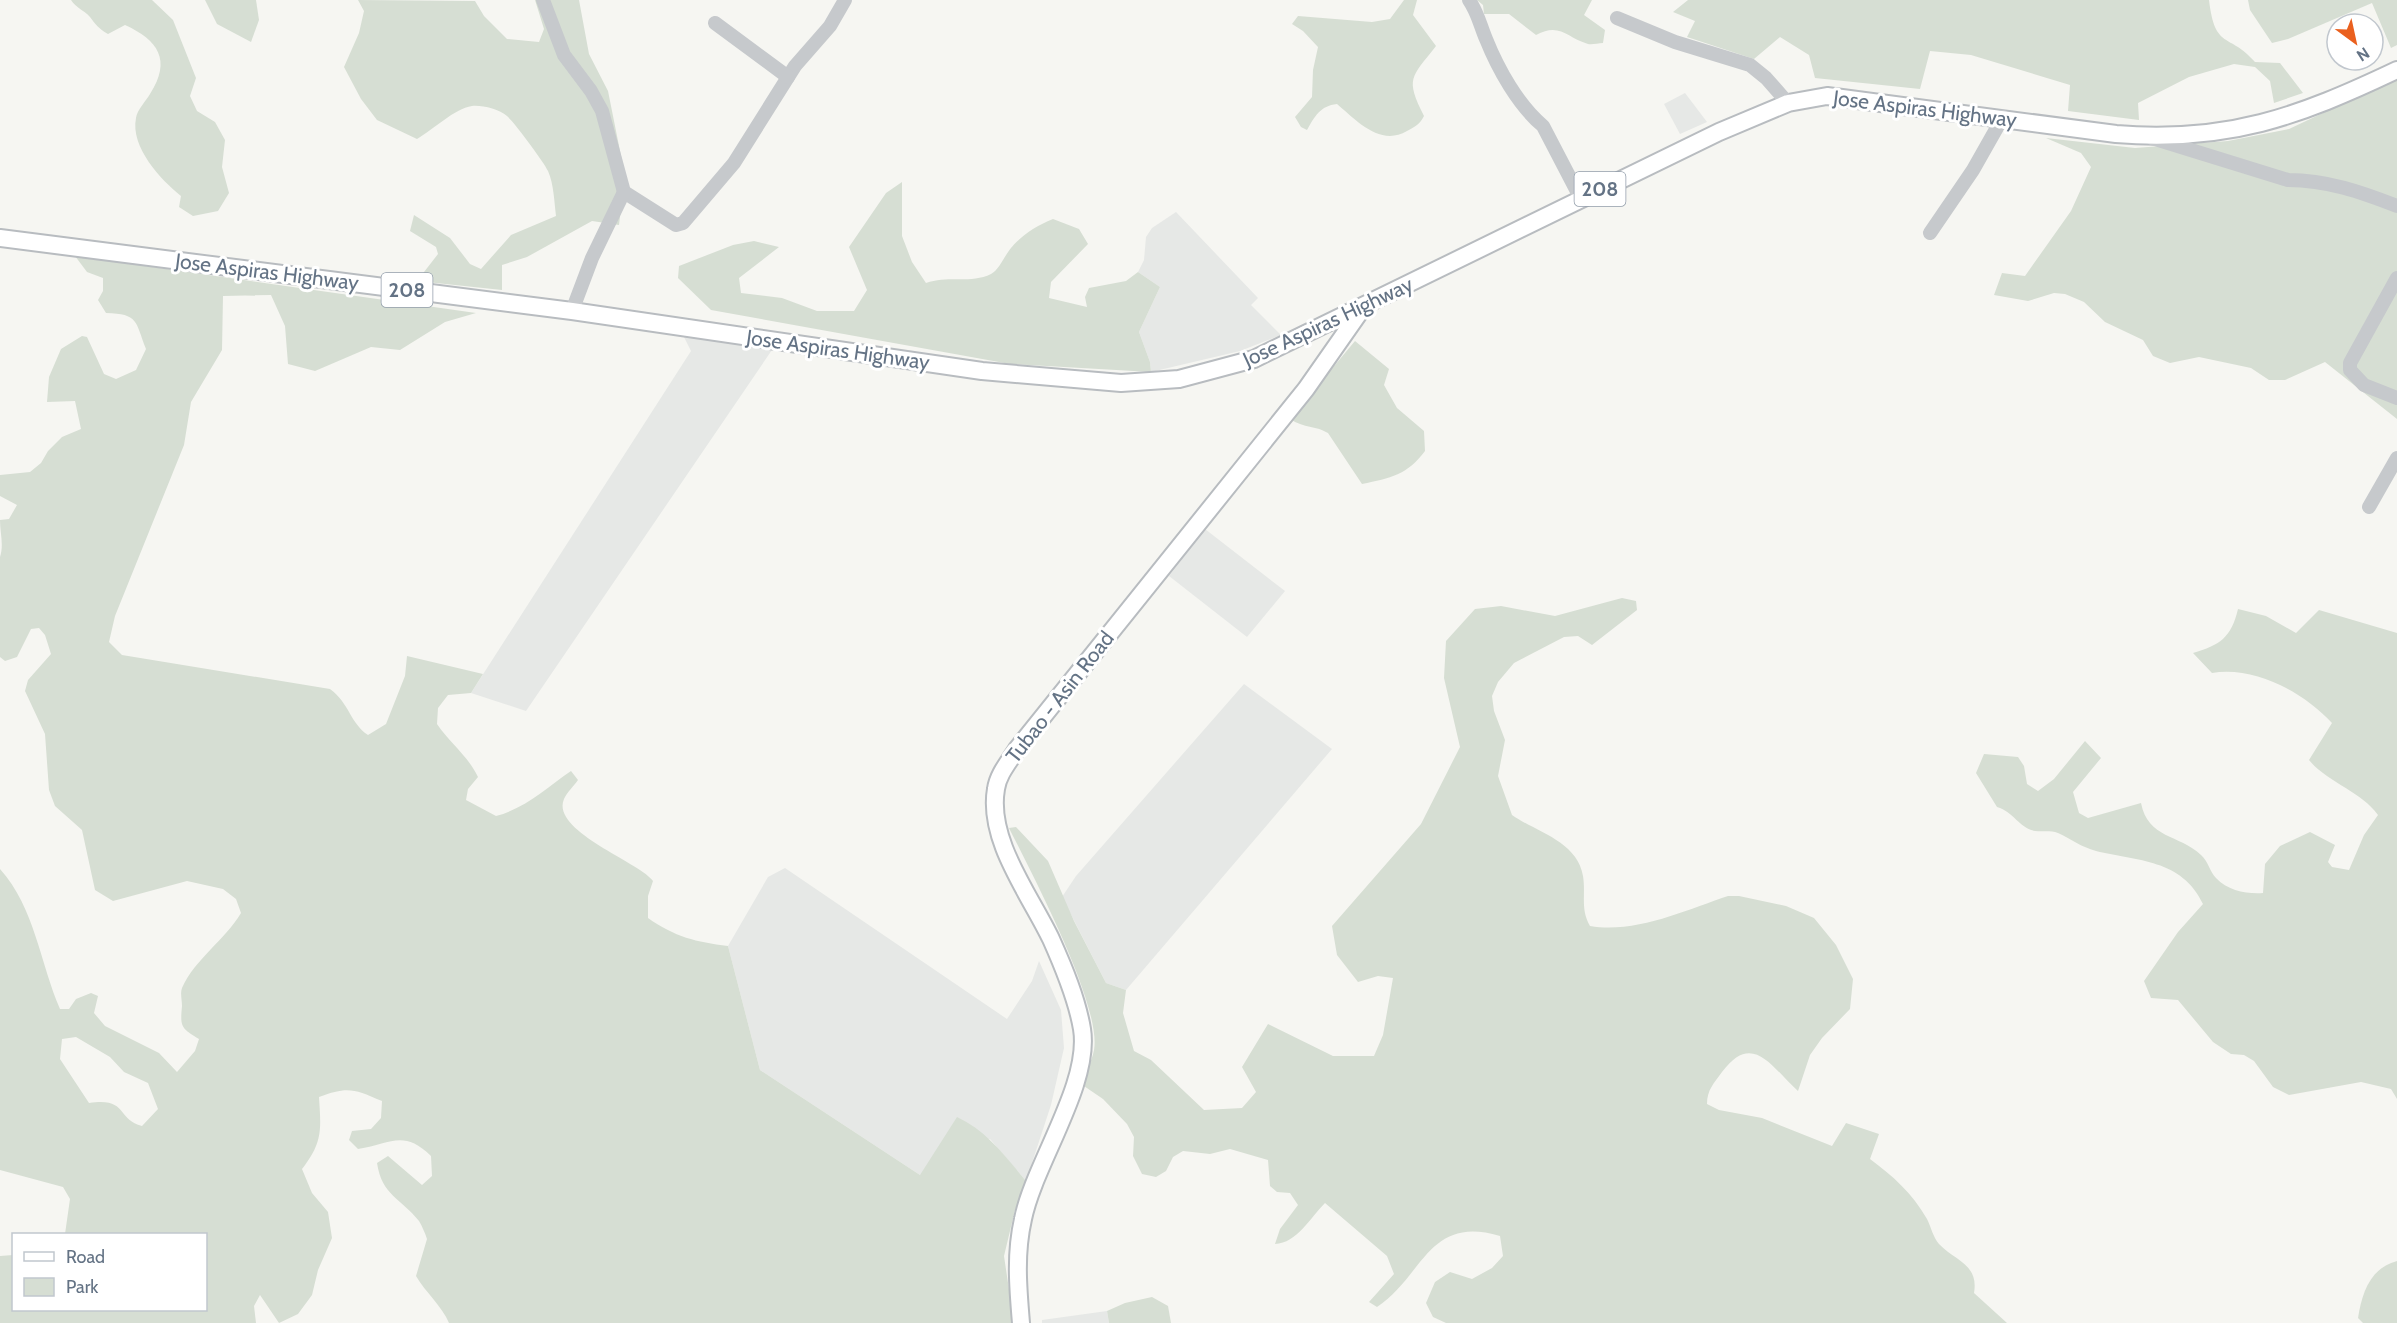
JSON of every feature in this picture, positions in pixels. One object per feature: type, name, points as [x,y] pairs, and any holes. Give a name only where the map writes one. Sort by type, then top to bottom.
[{"type":"main road","name":"Jose Aspiras Highway","points":[[0,238],[572,311],[982,371],[1121,383],[1179,379],[1234,366],[1276,349],[1581,199],[1708,138],[1788,103],[1827,96],[2148,137],[2239,130],[2266,124],[2302,113],[2397,70]]},
{"type":"main road","name":"Tubao - Asin Road","points":[[1021,1323],[1017,1259],[1023,1218],[1080,1065],[1083,1031],[1074,994],[1052,940],[1002,842],[995,823],[996,786],[1017,749],[1306,389],[1364,306]]},
{"type":"street","points":[[543,0],[564,55],[591,91],[602,111],[624,192],[592,258],[572,311]]},
{"type":"street","points":[[624,192],[672,224],[682,224],[734,163],[788,77],[830,26],[845,0]]},
{"type":"street","points":[[1469,0],[1480,18],[1484,36],[1502,72],[1535,120],[1543,126],[1581,199]]},
{"type":"street","points":[[1617,18],[1675,42],[1750,65],[1766,78],[1788,103]]},
{"type":"street","points":[[715,23],[788,77]]},
{"type":"street","points":[[1930,233],[1973,170],[2002,117]]},
{"type":"street","points":[[2148,137],[2288,180],[2312,180],[2347,187],[2397,206]]},
{"type":"street","points":[[2397,278],[2350,363],[2353,376],[2364,385],[2397,398]]},
{"type":"street","points":[[2369,507],[2397,459]]},
{"type":"shaded area","points":[[1685,93],[1707,122],[1680,134],[1664,104]]},
{"type":"shaded area","points":[[1176,212],[1258,298],[1251,305],[1281,335],[1240,351],[1151,372],[1150,362],[1139,332],[1160,287],[1138,272],[1144,260],[1146,237],[1152,228]]},
{"type":"shaded area","points":[[683,335],[774,347],[526,711],[471,693],[691,351]]},
{"type":"shaded area","points":[[1205,529],[1285,591],[1247,637],[1169,576]]},
{"type":"shaded area","points":[[1244,684],[1332,749],[1126,990],[1106,983],[1062,897],[1076,876]]},
{"type":"shaded area","points":[[785,868],[1007,1019],[1032,981],[1039,961],[1061,1010],[1064,1048],[1051,1105],[1026,1181],[990,1139],[920,1175],[760,1070],[728,946],[768,877]]},
{"type":"shaded area","points":[[1107,1311],[1109,1323],[1042,1323],[1042,1320]]},
{"type":"green space","points":[[71,0],[152,0],[173,20],[196,78],[190,96],[197,111],[215,122],[225,140],[222,167],[229,193],[218,211],[193,216],[179,207],[181,196],[156,172],[142,151],[135,129],[137,115],[157,82],[160,71],[158,52],[153,44],[146,37],[125,25],[108,34]]},
{"type":"green space","points":[[205,0],[256,0],[259,20],[251,42],[217,24]]},
{"type":"green space","points":[[358,0],[475,1],[484,16],[507,39],[539,42],[544,29],[535,0],[579,0],[589,54],[608,91],[625,176],[619,225],[592,221],[527,257],[502,265],[502,290],[417,281],[438,254],[436,247],[410,231],[414,215],[450,238],[470,264],[481,269],[511,235],[556,216],[552,182],[545,166],[522,134],[507,116],[495,109],[476,106],[465,108],[417,139],[377,120],[361,99],[344,67],[359,33],[364,11]]},
{"type":"green space","points":[[1404,0],[1417,0],[1413,15],[1436,46],[1416,72],[1414,79],[1414,94],[1424,116],[1421,121],[1407,131],[1387,136],[1369,130],[1337,104],[1322,109],[1307,130],[1301,127],[1295,117],[1312,97],[1313,70],[1318,47],[1303,31],[1292,24],[1298,16],[1372,22],[1390,19]]},
{"type":"green space","points":[[1477,0],[1592,0],[1584,15],[1605,30],[1603,43],[1588,44],[1563,32],[1551,30],[1536,35],[1509,14],[1484,14],[1483,5]]},
{"type":"green space","points":[[1688,0],[2209,0],[2215,27],[2219,34],[2255,62],[2280,63],[2303,93],[2274,103],[2270,81],[2255,67],[2234,64],[2189,77],[2138,103],[2139,120],[2068,111],[2070,85],[1971,55],[1930,51],[1920,89],[1815,78],[1809,55],[1780,37],[1754,59],[1687,37],[1695,21],[1673,12]]},
{"type":"green space","points":[[2248,0],[2397,0],[2397,45],[2391,48],[2385,34],[2385,12],[2376,12],[2372,3],[2351,12],[2325,12],[2325,23],[2288,39],[2272,43],[2250,10]]},
{"type":"green space","points":[[2397,78],[2397,419],[2325,362],[2285,380],[2269,380],[2251,368],[2199,357],[2170,363],[2153,356],[2143,340],[2105,322],[2084,302],[2065,294],[2054,293],[2028,301],[1994,295],[2002,273],[2025,276],[2071,211],[2091,167],[2081,153],[2046,138],[2135,148],[2228,141],[2289,129]]},
{"type":"green space","points":[[902,182],[902,236],[912,262],[926,283],[976,278],[991,274],[1020,239],[1053,219],[1079,229],[1088,244],[1051,282],[1049,298],[1087,307],[1085,297],[1089,288],[1126,281],[1138,272],[1160,287],[1139,332],[1150,362],[1151,372],[1010,364],[711,310],[678,278],[679,266],[733,245],[754,241],[779,247],[739,278],[741,293],[782,298],[817,311],[854,311],[867,290],[849,247],[886,193]]},
{"type":"green space","points":[[75,256],[476,313],[445,322],[400,350],[371,347],[315,371],[288,364],[285,326],[271,295],[223,296],[222,350],[191,402],[184,445],[115,616],[109,642],[122,655],[330,689],[342,701],[357,725],[368,735],[386,724],[405,676],[407,656],[483,674],[471,693],[448,695],[438,708],[437,724],[478,777],[468,789],[466,800],[496,816],[526,803],[571,771],[578,780],[564,799],[563,811],[570,823],[583,834],[653,881],[648,896],[648,918],[686,938],[728,946],[760,1070],[920,1175],[957,1117],[986,1137],[1003,1153],[1026,1181],[1015,1210],[1004,1256],[1014,1323],[449,1323],[416,1276],[427,1239],[419,1221],[388,1190],[383,1183],[377,1163],[388,1156],[422,1185],[432,1176],[431,1156],[412,1143],[396,1140],[358,1149],[349,1140],[352,1131],[371,1129],[381,1118],[382,1101],[351,1090],[344,1090],[319,1097],[319,1135],[314,1151],[302,1169],[312,1193],[328,1212],[332,1238],[318,1270],[312,1295],[298,1314],[279,1323],[260,1295],[254,1306],[256,1323],[0,1323],[0,1256],[12,1255],[12,1311],[207,1311],[207,1233],[65,1233],[70,1199],[63,1187],[0,1170],[0,869],[12,884],[29,918],[60,1009],[69,1009],[76,999],[91,993],[98,996],[94,1013],[105,1026],[159,1053],[177,1072],[195,1051],[199,1039],[188,1032],[182,1023],[182,988],[194,968],[241,913],[236,899],[223,889],[187,881],[113,901],[95,890],[82,830],[55,806],[49,790],[45,734],[25,691],[28,680],[51,654],[45,635],[39,628],[31,629],[17,657],[5,661],[0,657],[2,543],[0,520],[9,519],[17,505],[0,496],[0,475],[30,472],[41,463],[48,451],[62,437],[81,429],[75,401],[47,402],[49,377],[61,349],[82,336],[87,337],[104,374],[116,379],[136,370],[146,349],[134,321],[125,315],[106,313],[98,300],[103,291],[103,278],[87,272]],"holes":[[[76,1037],[110,1057],[124,1072],[148,1083],[158,1109],[142,1126],[128,1119],[110,1103],[89,1103],[60,1059],[62,1039]]]},
{"type":"green space","points":[[1355,341],[1389,369],[1384,385],[1397,408],[1424,431],[1425,451],[1412,465],[1398,474],[1362,484],[1328,433],[1290,419]]},
{"type":"green space","points":[[1622,598],[1636,601],[1637,610],[1592,645],[1578,636],[1564,637],[1514,663],[1498,682],[1492,696],[1494,711],[1505,740],[1498,776],[1512,815],[1554,839],[1573,854],[1583,876],[1584,907],[1590,926],[1607,928],[1642,924],[1728,896],[1739,896],[1786,906],[1814,918],[1836,945],[1853,979],[1850,1009],[1822,1038],[1810,1055],[1798,1091],[1762,1057],[1753,1053],[1743,1054],[1733,1060],[1716,1080],[1707,1104],[1719,1110],[1762,1118],[1832,1146],[1846,1123],[1879,1134],[1870,1159],[1908,1193],[1927,1219],[1939,1244],[1969,1269],[1975,1283],[1974,1293],[2007,1323],[1446,1323],[1433,1317],[1426,1303],[1435,1282],[1450,1272],[1472,1279],[1492,1268],[1503,1256],[1500,1236],[1476,1232],[1457,1234],[1442,1241],[1429,1252],[1393,1294],[1377,1307],[1369,1302],[1394,1274],[1387,1256],[1325,1203],[1297,1235],[1283,1243],[1275,1244],[1280,1229],[1298,1205],[1290,1193],[1277,1192],[1270,1186],[1268,1160],[1230,1149],[1210,1154],[1183,1151],[1173,1157],[1166,1171],[1156,1177],[1142,1174],[1133,1156],[1134,1137],[1127,1124],[1103,1099],[1081,1084],[1094,1050],[1094,1030],[1087,1003],[1063,939],[1009,828],[1016,827],[1048,861],[1074,921],[1106,983],[1126,990],[1123,1013],[1134,1051],[1151,1060],[1204,1110],[1242,1108],[1256,1092],[1242,1067],[1268,1024],[1333,1056],[1374,1056],[1383,1035],[1393,978],[1378,976],[1358,982],[1337,955],[1332,926],[1421,824],[1460,747],[1444,678],[1446,641],[1475,609],[1501,606],[1555,616]]},
{"type":"green space","points":[[2238,609],[2266,616],[2296,633],[2319,610],[2397,633],[2397,1099],[2391,1089],[2361,1082],[2289,1095],[2273,1087],[2254,1061],[2244,1055],[2231,1054],[2213,1042],[2178,1000],[2151,998],[2144,981],[2178,932],[2203,904],[2194,889],[2183,878],[2157,864],[2091,849],[2055,832],[2029,829],[2008,812],[1997,807],[1976,773],[1984,754],[2018,757],[2024,766],[2027,784],[2038,791],[2054,779],[2085,741],[2101,758],[2073,792],[2079,813],[2088,818],[2141,803],[2145,815],[2157,830],[2201,855],[2214,876],[2232,889],[2263,893],[2265,864],[2280,846],[2310,832],[2335,845],[2328,862],[2332,867],[2349,870],[2364,835],[2378,815],[2363,800],[2325,775],[2309,760],[2332,723],[2293,692],[2261,678],[2245,674],[2212,673],[2193,653],[2223,639],[2232,627]]},
{"type":"green space","points":[[2397,1261],[2397,1323],[2363,1323],[2358,1318],[2369,1283],[2380,1269]]},
{"type":"green space","points":[[1152,1297],[1168,1306],[1171,1323],[1109,1323],[1107,1311],[1125,1303]]}]
